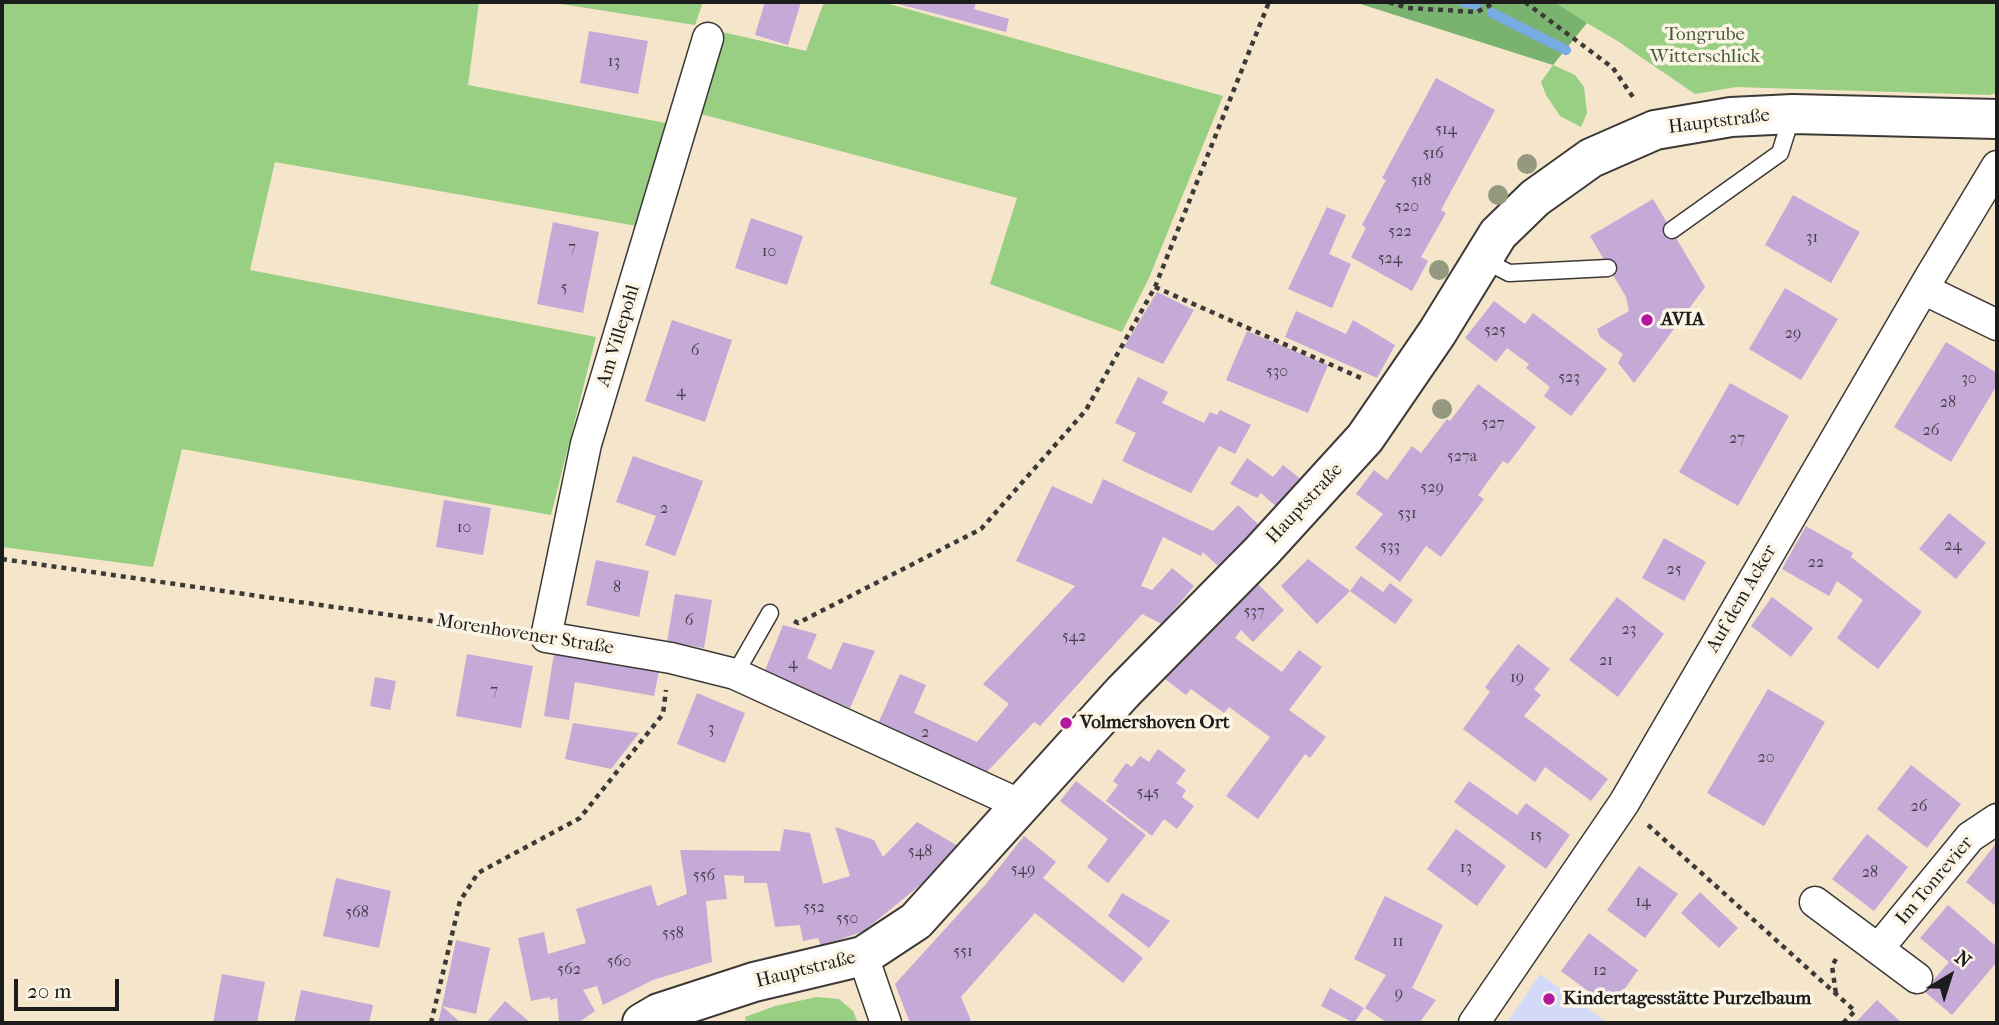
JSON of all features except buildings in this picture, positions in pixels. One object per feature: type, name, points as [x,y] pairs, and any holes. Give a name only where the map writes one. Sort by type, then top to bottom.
[{"type":"main road","name":"Hauptstraße","points":[[642,1023],[660,1013],[754,982],[863,956],[916,921],[1123,692],[1262,551],[1365,438],[1397,394],[1498,234],[1535,198],[1591,158],[1655,130],[1731,117],[1793,114],[1997,119]]},
{"type":"street","name":"Am Villepohl","points":[[546,637],[586,444],[708,38]]},
{"type":"street","name":"Auf dem Acker","points":[[1474,1023],[1624,803],[1997,166]]},
{"type":"street","points":[[1923,289],[1997,325]]},
{"type":"street","name":"Morenhovener Straße","points":[[546,637],[671,658],[735,674],[1021,805]]},
{"type":"street","name":"Im Tonrevier","points":[[1878,949],[1970,837],[1997,819]]},
{"type":"street","points":[[1815,902],[1917,978]]},
{"type":"street","points":[[863,956],[886,1023]]},
{"type":"lane","points":[[1672,230],[1780,153],[1793,114]]},
{"type":"lane","points":[[1482,259],[1509,273],[1608,268]]},
{"type":"lane","points":[[735,674],[770,612]]},
{"type":"path","points":[[770,612],[797,623],[981,529],[1086,410],[1155,287],[1269,2]]},
{"type":"path","points":[[1389,2],[1408,8],[1477,12],[1496,2]]},
{"type":"path","points":[[1525,2],[1614,68],[1655,130]]},
{"type":"path","points":[[1155,287],[1397,394]]},
{"type":"path","name":"Morenhovener Straße","points":[[2,559],[546,637]]},
{"type":"path","points":[[430,1023],[460,901],[478,873],[580,818],[663,714],[671,658]]},
{"type":"path","points":[[1624,803],[1854,1011],[1843,1023]]},
{"type":"shaded area","name":"Kindertagesstätte Purzelbaum","points":[[1540,974],[1608,1023],[1507,1023]]},
{"type":"green space","points":[[2,2],[479,2],[468,85],[671,124],[637,226],[275,162],[250,270],[596,337],[551,515],[182,449],[153,567],[2,547]]},
{"type":"green space","points":[[548,2],[703,2],[695,25]]},
{"type":"green space","points":[[824,2],[882,2],[1223,96],[1149,278],[1122,332],[990,284],[1017,198],[701,114],[722,32],[806,51]]},
{"type":"green space","points":[[1354,2],[1554,2],[1587,23],[1553,65]]},
{"type":"green space","name":"Tongrube Witterschlick","points":[[1551,2],[1997,2],[1997,93],[1989,95],[1736,87],[1695,94],[1616,40]]},
{"type":"green space","points":[[1553,65],[1575,75],[1584,87],[1587,113],[1581,127],[1560,116],[1546,95],[1541,82]]},
{"type":"green space","points":[[817,997],[839,999],[853,1011],[858,1023],[746,1023],[745,1017],[775,1006]]},
{"type":"waterway","points":[[1463,2],[1476,5]]},
{"type":"waterway","points":[[1492,13],[1566,50]]},
{"type":"place","name":"AVIA","points":[[1647,320]]},
{"type":"place","name":"Volmershoven Ort","points":[[1066,723]]},
{"type":"place","name":"Kindertagesstätte Purzelbaum","points":[[1549,999]]}]
